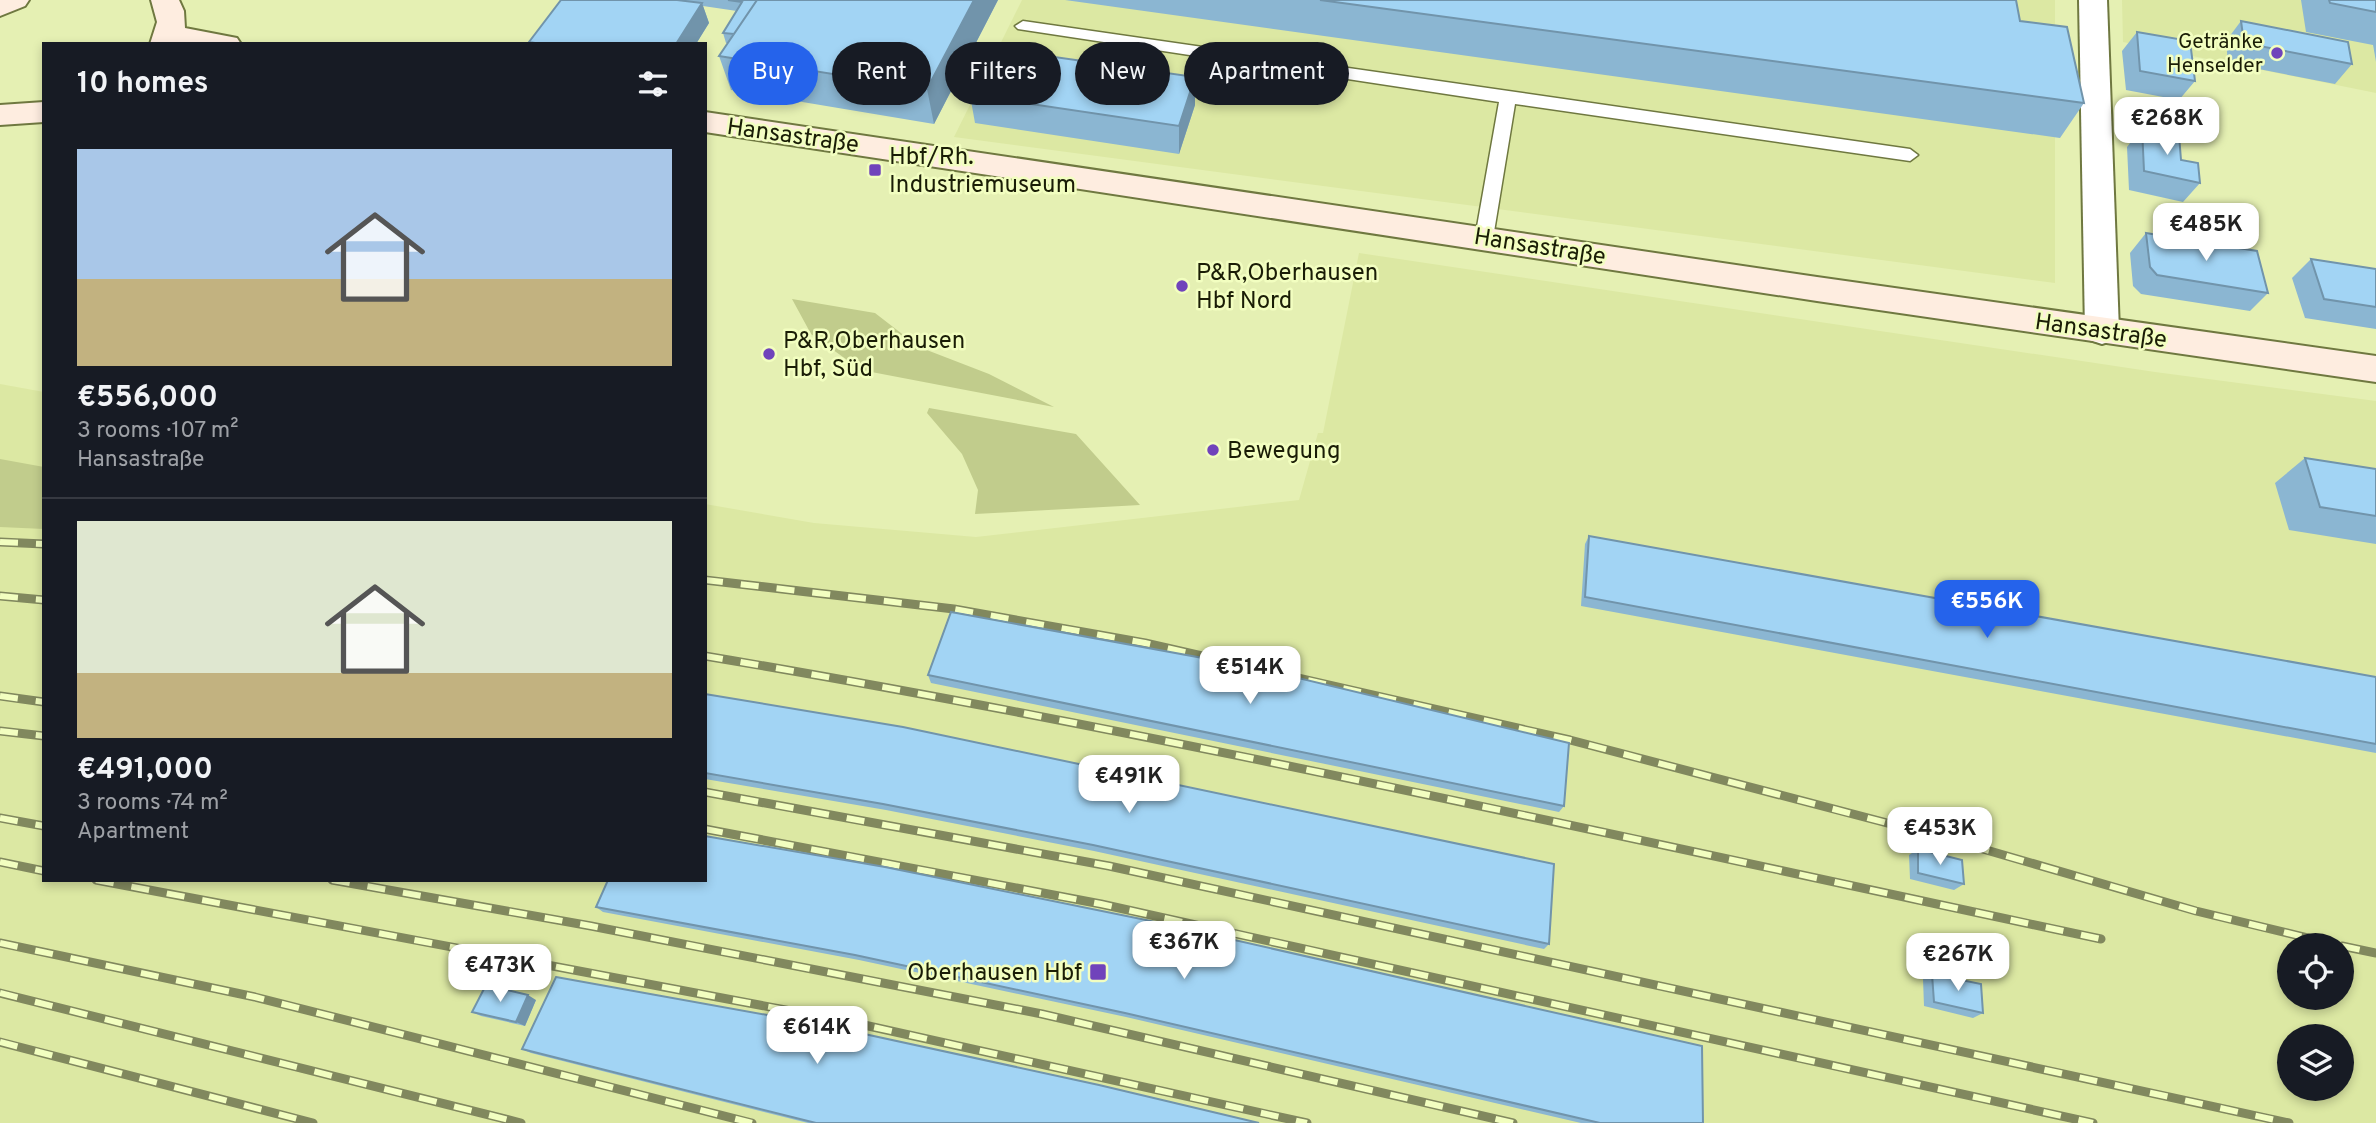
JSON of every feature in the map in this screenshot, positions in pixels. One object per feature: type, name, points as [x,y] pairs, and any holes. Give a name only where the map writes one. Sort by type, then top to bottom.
[{"type":"main road","points":[[0,7],[15,0]]},
{"type":"main road","points":[[165,0],[171,14],[167,39],[203,42]]},
{"type":"main road","points":[[0,115],[42,112]]},
{"type":"main road","name":"Hansastraße","points":[[707,122],[2102,331],[2376,369]]},
{"type":"street","points":[[2093,0],[2102,331]]},
{"type":"lane","points":[[1023,26],[1910,155]]},
{"type":"lane","points":[[1484,238],[1508,98]]},
{"type":"shaded area","points":[[1022,0],[2055,0],[2055,283],[954,137],[970,105],[1061,105],[1061,42],[1001,42]]},
{"type":"shaded area","name":"Getränke Henselder","points":[[2122,0],[2376,0],[2367,16],[2376,62],[2376,93],[2123,42]]},
{"type":"shaded area","points":[[1359,253],[2155,372],[2376,401],[2376,1123],[0,1123],[0,384],[42,392],[42,882],[707,882],[707,504],[814,523],[976,537],[1299,500],[1318,433],[1323,433]]},
{"type":"shaded area","points":[[792,299],[875,313],[919,347],[989,374],[1054,407],[861,370],[811,334]]},
{"type":"shaded area","points":[[929,408],[1076,434],[1140,505],[975,514],[978,490],[962,454],[927,413]]},
{"type":"shaded area","points":[[0,459],[42,467],[42,529],[0,527]]},
{"type":"building","points":[[561,0],[677,0],[702,3],[677,42],[529,42]]},
{"type":"building","points":[[728,0],[757,0],[734,34],[723,33],[742,2]]},
{"type":"building","points":[[757,0],[974,0],[952,42],[945,42],[945,55],[931,81],[931,42],[832,42],[832,74],[818,72],[818,42],[728,42]]},
{"type":"building","points":[[1320,0],[2016,0],[2020,21],[2067,27],[2084,103]]},
{"type":"building","points":[[2329,0],[2376,0],[2376,12],[2330,3]]},
{"type":"building","points":[[2241,21],[2348,42],[2352,64],[2244,43]]},
{"type":"building","points":[[2137,32],[2190,41],[2195,81],[2140,71]]},
{"type":"building","points":[[728,43],[728,57],[719,56]]},
{"type":"building","points":[[1061,58],[1075,60],[1075,105],[1170,105],[1170,73],[1184,75],[1186,105],[1179,126],[1037,105],[1061,105]]},
{"type":"building","points":[[2142,128],[2179,135],[2181,160],[2198,163],[2200,183],[2144,171]]},
{"type":"building","points":[[2146,233],[2257,251],[2268,293],[2157,275],[2150,267]]},
{"type":"building","points":[[2311,259],[2376,269],[2376,307],[2324,299]]},
{"type":"building","points":[[2305,458],[2376,469],[2376,516],[2320,507]]},
{"type":"building","points":[[1589,536],[2376,677],[2376,744],[1585,597]]},
{"type":"building","points":[[951,612],[1252,667],[1569,743],[1564,806],[928,675]]},
{"type":"building","points":[[707,694],[903,727],[1554,864],[1549,944],[1093,845],[707,773]]},
{"type":"building","points":[[707,836],[885,867],[1146,920],[1702,1046],[1703,1123],[1600,1123],[1125,1013],[855,955],[596,907],[607,882],[707,882]]},
{"type":"building","points":[[1918,849],[1962,860],[1964,884],[1918,873]]},
{"type":"building","points":[[1932,974],[1981,984],[1983,1013],[1934,1002]]},
{"type":"building","points":[[556,977],[823,1025],[1259,1123],[816,1123],[522,1049]]},
{"type":"building","points":[[486,985],[528,995],[516,1022],[472,1012]]},
{"type":"railway","points":[[0,542],[42,544]]},
{"type":"railway","points":[[707,580],[954,609],[1145,643],[1570,740],[1952,840],[2196,911],[2287,933]]},
{"type":"railway","points":[[0,596],[42,600]]},
{"type":"railway","points":[[707,656],[1055,719],[1230,754],[2101,939]]},
{"type":"railway","points":[[0,696],[42,702]]},
{"type":"railway","points":[[0,731],[42,736]]},
{"type":"railway","points":[[707,792],[1109,866],[2289,1123]]},
{"type":"railway","points":[[0,818],[42,826]]},
{"type":"railway","points":[[707,829],[1101,904],[2093,1123]]},
{"type":"railway","points":[[0,862],[42,871]]},
{"type":"railway","points":[[107,882],[855,1023],[1307,1123]]},
{"type":"railway","points":[[343,882],[591,926],[1042,1014],[1513,1123]]},
{"type":"railway","points":[[0,943],[255,997],[752,1123]]},
{"type":"railway","points":[[2354,948],[2376,953]]},
{"type":"railway","points":[[0,993],[521,1123]]},
{"type":"railway","points":[[0,1042],[313,1123]]},
{"type":"place","name":"Getränke Henselder","points":[[2277,53]]},
{"type":"place","name":"Hbf/Rh. Industriemuseum","points":[[875,170]]},
{"type":"place","name":"P&R,Oberhausen Hbf Nord","points":[[1182,286]]},
{"type":"place","name":"P&R,Oberhausen Hbf, Süd","points":[[769,354]]},
{"type":"place","name":"Bewegung","points":[[1213,450]]},
{"type":"place","name":"Oberhausen Hbf","points":[[1098,972]]}]
